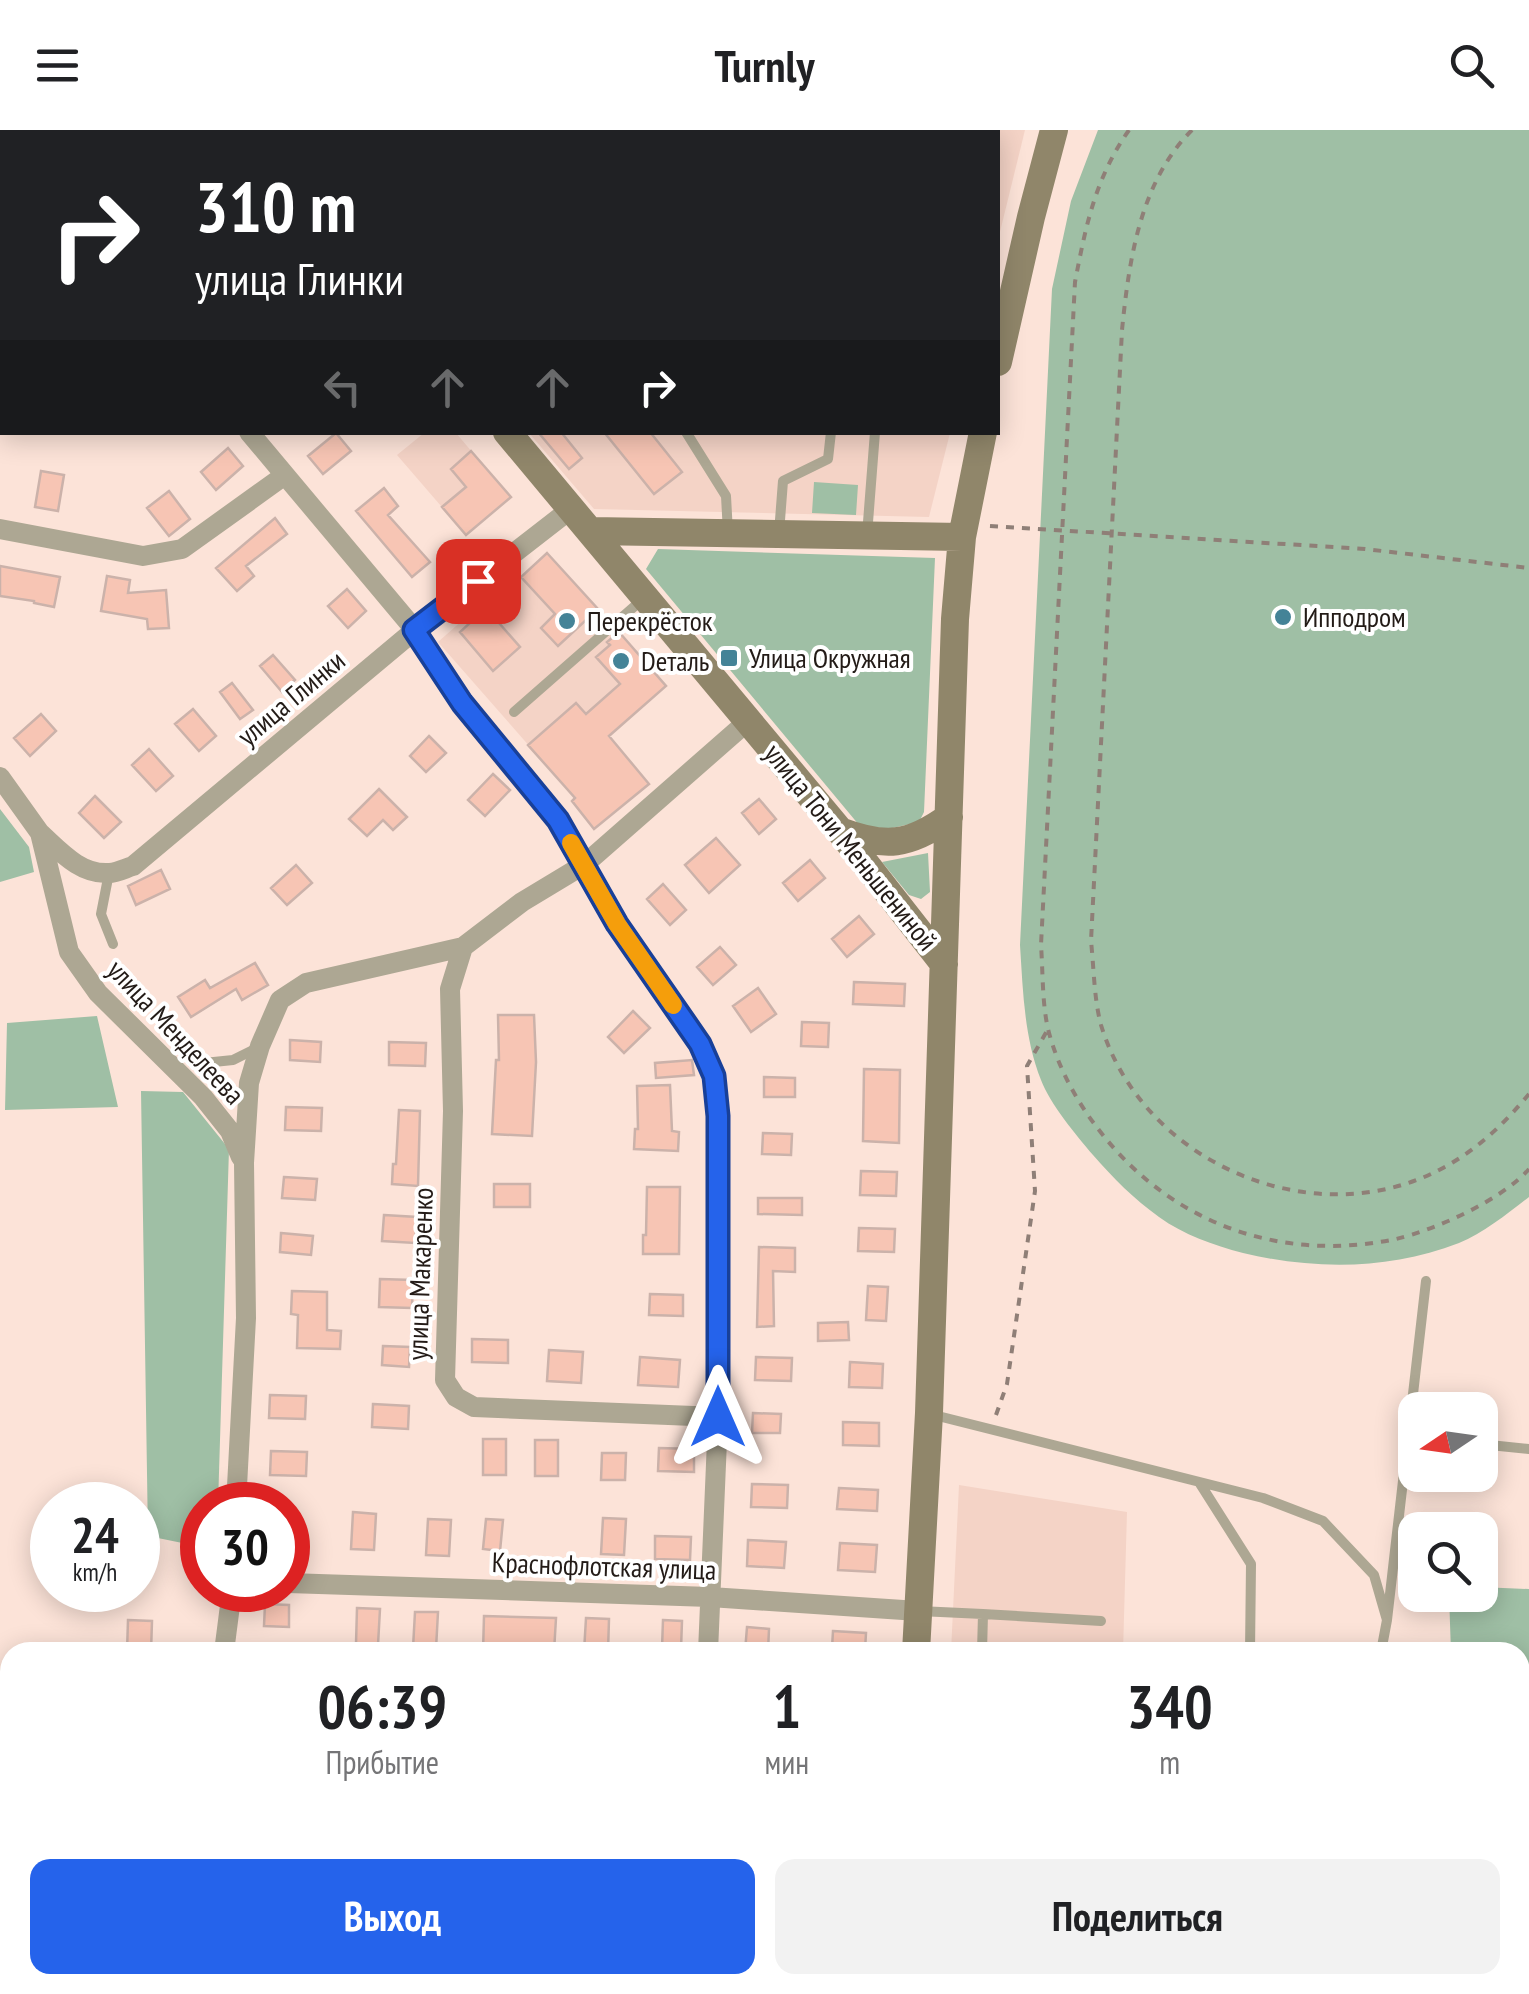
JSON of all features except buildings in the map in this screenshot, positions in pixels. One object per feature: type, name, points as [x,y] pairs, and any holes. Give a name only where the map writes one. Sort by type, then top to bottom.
[{"type":"main road","points":[[1000,353],[1054,130]]},
{"type":"main road","name":"улица Тони Меньшениной","points":[[510,435],[840,831],[944,964],[929,1414],[916,1642]]},
{"type":"main road","points":[[944,964],[955,620],[964,531],[982,435]]},
{"type":"main road","points":[[591,532],[866,536],[964,531]]},
{"type":"main road","points":[[840,831],[864,840],[908,841],[948,816]]},
{"type":"street","points":[[252,435],[414,630],[462,703],[558,820],[617,924],[700,1044],[714,1076],[718,1135],[718,1417],[708,1642]]},
{"type":"street","points":[[0,529],[143,556],[182,549],[285,475]]},
{"type":"street","name":"улица Глинки","points":[[109,873],[133,866],[414,630],[572,508]]},
{"type":"street","points":[[463,946],[522,902],[585,864],[748,721]]},
{"type":"street","name":"улица Менделеева","points":[[0,776],[40,833],[69,952],[98,992],[203,1097],[230,1131],[244,1163]]},
{"type":"street","points":[[40,833],[85,870],[109,873]]},
{"type":"street","name":"улица Менделеева","points":[[237,1482],[246,1318],[244,1163],[249,1083],[280,1000],[306,983],[463,946]]},
{"type":"street","name":"улица Макаренко","points":[[463,946],[450,989],[453,1111],[445,1380],[456,1397],[474,1407],[718,1417]]},
{"type":"street","name":"Краснофлотская улица","points":[[310,1585],[710,1597],[918,1611]]},
{"type":"street","points":[[225,1642],[229,1612]]},
{"type":"lane","points":[[688,435],[726,496],[728,534]]},
{"type":"lane","points":[[779,534],[783,482],[828,459],[831,435]]},
{"type":"lane","points":[[866,536],[875,435]]},
{"type":"lane","points":[[514,712],[645,598]]},
{"type":"lane","points":[[109,873],[101,914],[113,944]]},
{"type":"lane","points":[[170,1033],[204,1062],[234,1060],[264,1038]]},
{"type":"lane","points":[[1415,1392],[1426,1281]]},
{"type":"lane","points":[[929,1414],[1262,1498],[1323,1521],[1374,1575],[1387,1620]]},
{"type":"lane","points":[[1498,1446],[1529,1449]]},
{"type":"lane","points":[[1199,1482],[1252,1564],[1250,1642]]},
{"type":"lane","points":[[1383,1642],[1403,1492]]},
{"type":"lane","points":[[918,1611],[1101,1622]]},
{"type":"lane","points":[[983,1642],[984,1614]]},
{"type":"path","points":[[1128,130],[1100,178],[1074,282],[1041,945],[1048,1028],[1062,1070],[1085,1112],[1111,1146],[1146,1180],[1184,1208],[1268,1240],[1313,1246],[1362,1246],[1404,1237],[1448,1223],[1529,1170]]},
{"type":"path","points":[[1192,130],[1161,170],[1145,206],[1127,283],[1091,942],[1102,1025],[1118,1064],[1140,1099],[1168,1130],[1201,1156],[1277,1188],[1320,1195],[1360,1193],[1403,1184],[1440,1170],[1476,1147],[1529,1094]]},
{"type":"path","points":[[964,531],[1062,531],[1365,549],[1529,568]]},
{"type":"path","points":[[991,1429],[1007,1384],[1034,1191],[1028,1066],[1048,1028]]},
{"type":"shaded area","points":[[1000,130],[1025,130],[1000,232]]},
{"type":"shaded area","points":[[422,435],[458,435],[511,498],[466,535],[397,455]]},
{"type":"shaded area","points":[[531,435],[950,435],[929,517],[594,509]]},
{"type":"shaded area","points":[[547,553],[666,686],[559,780],[438,642],[482,603],[487,608]]},
{"type":"shaded area","points":[[959,1485],[1127,1512],[1123,1642],[951,1642]]},
{"type":"green space","name":"Ипподром","points":[[1098,130],[1529,130],[1529,1197],[1478,1234],[1433,1252],[1379,1263],[1297,1262],[1243,1253],[1189,1234],[1150,1210],[1101,1164],[1057,1109],[1035,1064],[1025,1014],[1020,945],[1052,289],[1071,201]]},
{"type":"green space","points":[[814,482],[858,485],[856,515],[812,513]]},
{"type":"green space","points":[[658,549],[935,558],[924,812],[919,822],[888,829],[859,825],[646,569]]},
{"type":"green space","points":[[0,809],[29,847],[34,872],[0,882]]},
{"type":"green space","points":[[928,853],[930,892],[921,899],[909,895],[882,862]]},
{"type":"green space","points":[[97,1016],[118,1107],[5,1110],[7,1023]]},
{"type":"green space","points":[[141,1091],[183,1092],[229,1149],[219,1482],[180,1482],[180,1543],[160,1538],[160,1482],[147,1482]]},
{"type":"green space","points":[[1498,1588],[1529,1589],[1529,1642],[1451,1642],[1450,1612],[1498,1612]]},
{"type":"slow traffic","points":[[571,843],[617,924],[673,1005]]},
{"type":"place","name":"Ипподром","points":[[1283,617]]},
{"type":"place","name":"Перекрёсток","points":[[567,621]]},
{"type":"place","name":"Улица Окружная","points":[[729,658]]},
{"type":"place","name":"Dеталь","points":[[621,661]]},
{"type":"route","points":[[478,581],[414,630],[462,703],[558,820],[617,924],[700,1044],[714,1076],[718,1116],[718,1417]]}]
